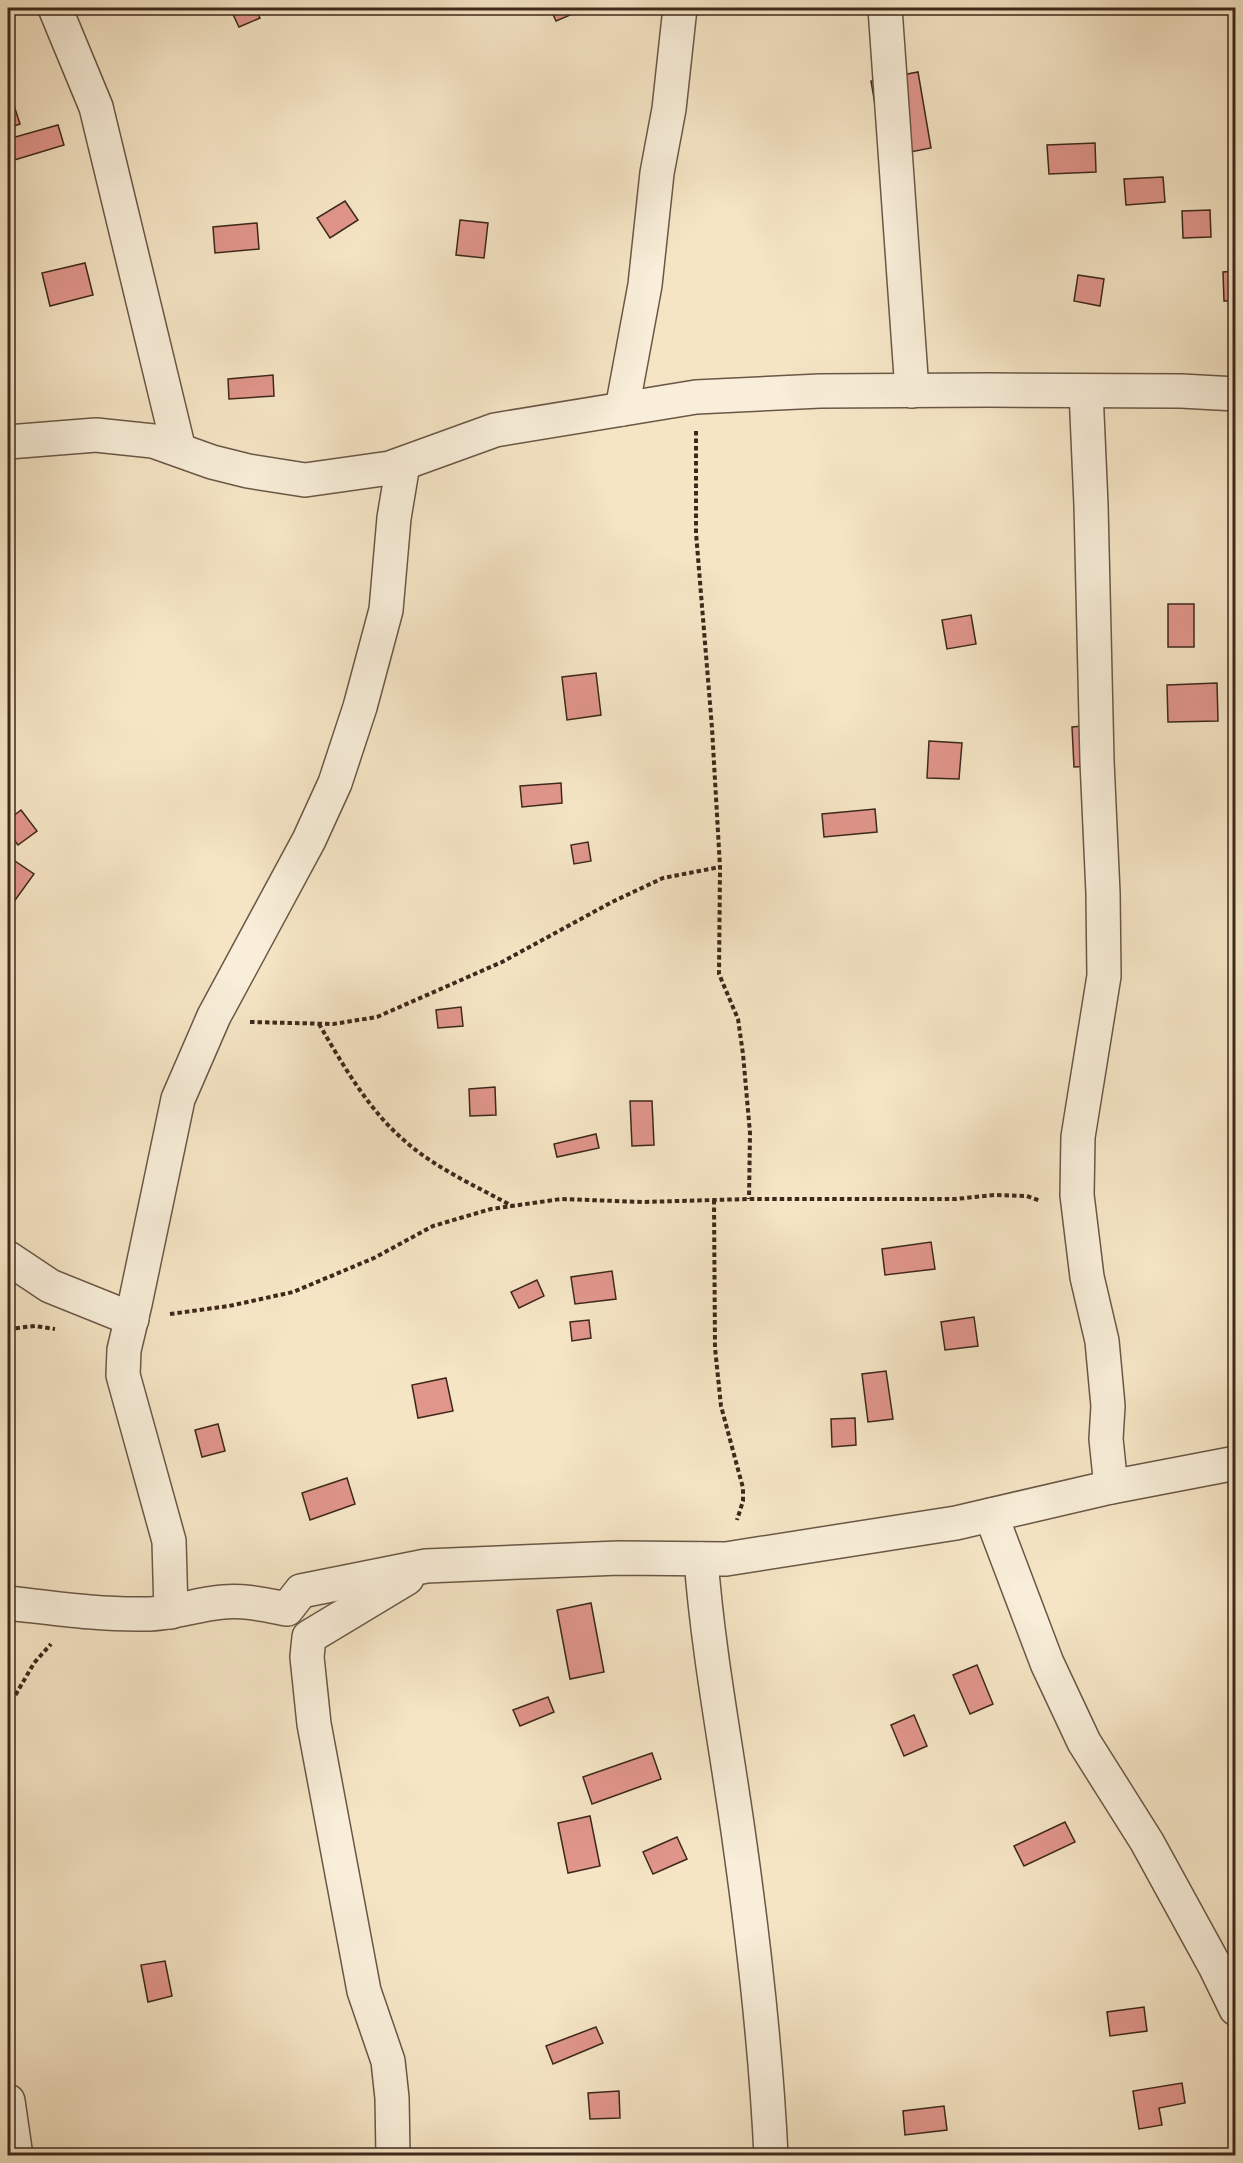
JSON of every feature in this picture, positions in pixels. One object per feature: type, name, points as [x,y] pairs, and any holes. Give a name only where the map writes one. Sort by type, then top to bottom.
[{"type":"street","points":[[55,8],[96,106],[179,450]]},
{"type":"street","points":[[622,409],[645,285],[657,173],[669,109],[680,8]]},
{"type":"street","points":[[885,8],[912,391]]},
{"type":"street","points":[[8,442],[96,435],[153,441],[212,462],[248,471],[305,480],[390,468],[495,430],[696,397],[820,391],[1086,390],[1236,394]]},
{"type":"street","points":[[1086,390],[1091,505],[1095,719],[1104,893],[1104,976],[1078,1137],[1077,1195],[1087,1277],[1102,1341],[1108,1406],[1106,1439],[1111,1487]]},
{"type":"street","points":[[171,1612],[169,1541],[123,1375],[124,1350],[178,1099],[214,1016],[309,840],[335,783],[360,707],[386,610],[394,518],[403,464]]},
{"type":"street","points":[[8,1258],[50,1286],[132,1319]]},
{"type":"street","points":[[8,1603],[113,1614],[171,1612],[221,1602],[246,1601],[287,1609],[301,1591],[426,1566],[619,1558],[713,1559],[944,1525],[1111,1487],[1236,1463]]},
{"type":"street","points":[[991,1515],[1047,1663],[1084,1742],[1147,1842],[1236,2008]]},
{"type":"street","points":[[713,1559],[706,1622],[746,1893],[766,2062],[771,2156]]},
{"type":"street","points":[[393,2156],[392,2098],[388,2061],[364,1991],[314,1724],[307,1657],[309,1637],[426,1566]]},
{"type":"street","points":[[8,2101],[16,2156]]},
{"type":"path","points":[[696,397],[696,533],[712,728],[720,867],[719,974],[738,1019],[743,1054],[750,1133],[749,1199]]},
{"type":"path","points":[[214,1016],[247,1022],[319,1024],[377,1017],[502,962],[612,902],[663,878],[720,867]]},
{"type":"path","points":[[319,1024],[372,1106],[405,1141],[441,1168],[512,1206]]},
{"type":"path","points":[[132,1319],[229,1306],[293,1292],[374,1258],[433,1226],[491,1209],[561,1199],[643,1202],[749,1199],[927,1200],[994,1195],[1027,1196],[1045,1202]]},
{"type":"path","points":[[713,1559],[743,1501],[743,1488],[721,1406],[715,1348],[714,1200]]},
{"type":"path","points":[[8,1708],[34,1663],[81,1610]]},
{"type":"building","points":[[230,8],[255,8],[260,18],[239,27]]},
{"type":"building","points":[[550,8],[572,8],[575,13],[556,21]]},
{"type":"building","points":[[918,72],[931,148],[884,157],[871,81]]},
{"type":"building","points":[[10,93],[20,124],[8,128],[8,94]]},
{"type":"building","points":[[58,125],[64,145],[11,161],[8,139]]},
{"type":"building","points":[[1095,143],[1096,172],[1049,174],[1047,145]]},
{"type":"building","points":[[1163,177],[1165,202],[1126,205],[1124,179]]},
{"type":"building","points":[[345,201],[358,220],[330,238],[317,218]]},
{"type":"building","points":[[1210,210],[1211,237],[1183,238],[1182,211]]},
{"type":"building","points":[[460,220],[488,223],[484,258],[456,255]]},
{"type":"building","points":[[257,223],[259,249],[215,253],[213,227]]},
{"type":"building","points":[[85,263],[93,295],[50,306],[42,273]]},
{"type":"building","points":[[1236,271],[1236,301],[1224,301],[1223,272]]},
{"type":"building","points":[[1078,275],[1104,279],[1100,306],[1074,301]]},
{"type":"building","points":[[273,375],[274,396],[229,399],[228,379]]},
{"type":"building","points":[[1168,604],[1194,604],[1194,647],[1168,647]]},
{"type":"building","points":[[971,615],[976,644],[947,649],[942,620]]},
{"type":"building","points":[[596,673],[601,715],[567,720],[562,677]]},
{"type":"building","points":[[1217,683],[1218,721],[1168,722],[1167,685]]},
{"type":"building","points":[[1095,725],[1096,766],[1074,767],[1072,727]]},
{"type":"building","points":[[929,741],[962,743],[959,779],[927,778]]},
{"type":"building","points":[[561,783],[562,803],[522,807],[520,786]]},
{"type":"building","points":[[875,809],[877,832],[824,837],[822,814]]},
{"type":"building","points":[[21,810],[37,831],[18,845],[8,832],[8,820]]},
{"type":"building","points":[[588,842],[591,861],[574,864],[571,845]]},
{"type":"building","points":[[9,857],[34,874],[8,910],[8,859]]},
{"type":"building","points":[[461,1007],[463,1026],[438,1028],[436,1010]]},
{"type":"building","points":[[495,1087],[496,1115],[470,1116],[469,1089]]},
{"type":"building","points":[[630,1101],[652,1101],[654,1145],[632,1146]]},
{"type":"building","points":[[596,1134],[599,1148],[557,1157],[554,1144]]},
{"type":"building","points":[[931,1242],[935,1269],[885,1275],[882,1249]]},
{"type":"building","points":[[612,1271],[616,1299],[575,1304],[571,1277]]},
{"type":"building","points":[[537,1280],[544,1296],[519,1308],[511,1292]]},
{"type":"building","points":[[974,1317],[978,1346],[945,1350],[941,1322]]},
{"type":"building","points":[[589,1320],[591,1338],[572,1341],[570,1322]]},
{"type":"building","points":[[886,1371],[893,1419],[868,1422],[862,1374]]},
{"type":"building","points":[[446,1378],[453,1411],[418,1418],[412,1385]]},
{"type":"building","points":[[855,1418],[856,1445],[832,1447],[831,1419]]},
{"type":"building","points":[[218,1424],[225,1451],[202,1457],[195,1430]]},
{"type":"building","points":[[347,1478],[355,1504],[310,1520],[302,1493]]},
{"type":"building","points":[[591,1603],[604,1672],[570,1679],[557,1610]]},
{"type":"building","points":[[977,1665],[993,1704],[970,1714],[953,1675]]},
{"type":"building","points":[[548,1697],[554,1712],[520,1726],[513,1710]]},
{"type":"building","points":[[914,1715],[927,1746],[904,1756],[891,1725]]},
{"type":"building","points":[[652,1753],[661,1779],[592,1804],[583,1777]]},
{"type":"building","points":[[590,1816],[600,1866],[568,1873],[558,1823]]},
{"type":"building","points":[[1065,1822],[1075,1842],[1024,1866],[1014,1846]]},
{"type":"building","points":[[677,1837],[687,1859],[653,1874],[643,1852]]},
{"type":"building","points":[[165,1961],[172,1996],[148,2002],[141,1965]]},
{"type":"building","points":[[1144,2007],[1147,2031],[1110,2036],[1107,2012]]},
{"type":"building","points":[[596,2027],[603,2043],[553,2064],[546,2046]]},
{"type":"building","points":[[1182,2083],[1185,2103],[1159,2108],[1162,2125],[1139,2129],[1133,2091]]},
{"type":"building","points":[[619,2091],[620,2118],[590,2119],[588,2093]]},
{"type":"building","points":[[944,2106],[947,2130],[905,2135],[903,2111]]}]
